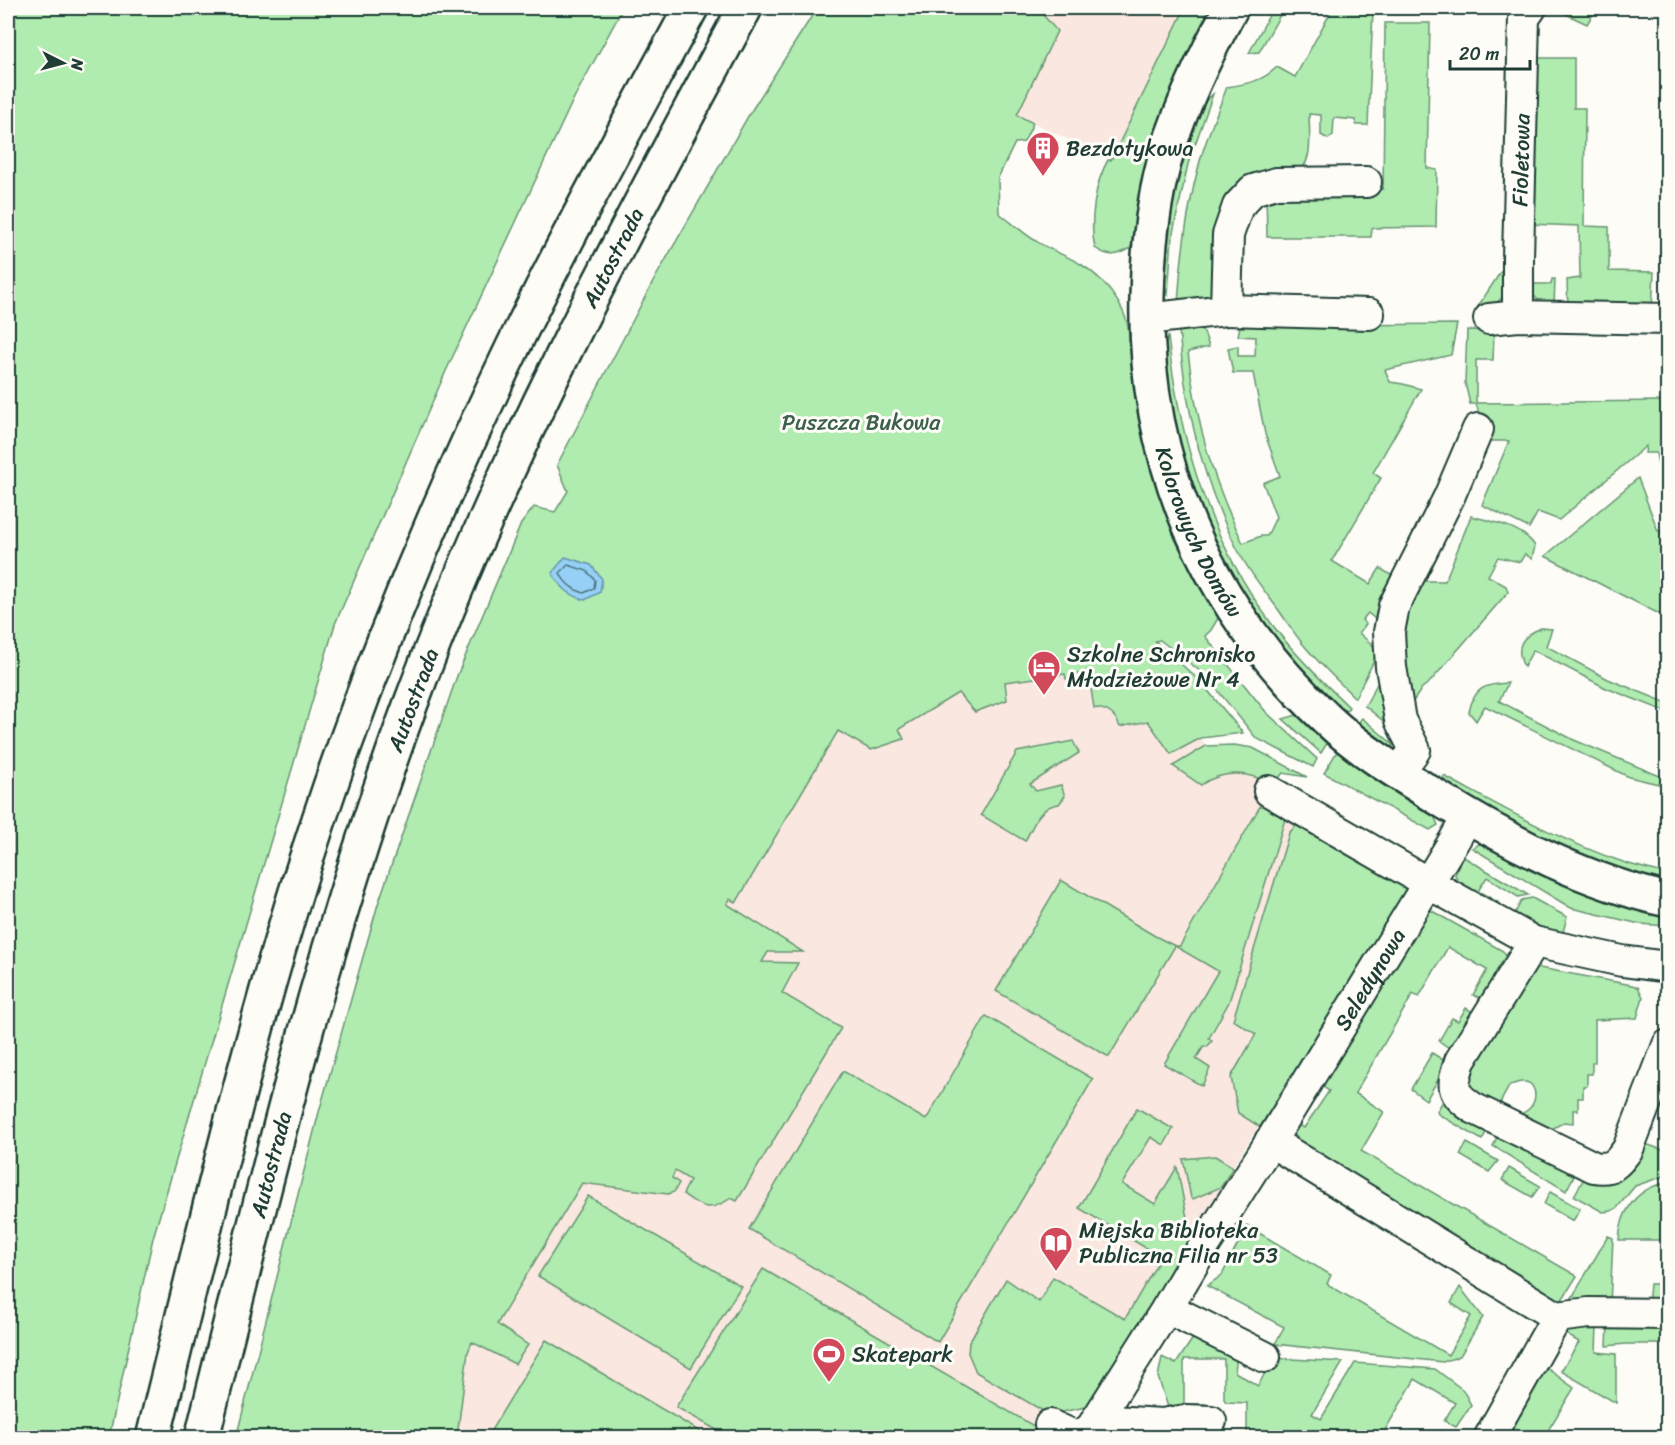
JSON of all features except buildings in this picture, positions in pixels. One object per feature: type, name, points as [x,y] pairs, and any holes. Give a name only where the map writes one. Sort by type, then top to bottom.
[{"type":"main road","points":[[153,1437],[231,1122],[281,941],[365,690],[415,565],[481,415],[536,300],[691,8]]},
{"type":"main road","name":"Autostrada","points":[[202,1437],[297,1056],[347,888],[412,700],[490,507],[523,435],[629,223],[745,8]]},
{"type":"main road","name":"Kolorowych Domów","points":[[1231,8],[1186,101],[1167,153],[1150,240],[1147,319],[1148,361],[1153,405],[1162,447],[1184,514],[1211,572],[1248,631],[1298,691],[1341,732],[1398,773],[1468,816],[1572,869],[1614,885],[1668,900]]},
{"type":"street","name":"Fioletowa","points":[[1518,316],[1524,18],[1531,8]]},
{"type":"street","points":[[1226,310],[1228,235],[1238,206],[1253,190],[1276,183],[1366,183]]},
{"type":"street","points":[[1147,319],[1226,310],[1369,314]]},
{"type":"street","points":[[1489,319],[1518,316],[1668,319]]},
{"type":"street","points":[[1398,773],[1415,750],[1400,720],[1391,667],[1389,632],[1394,606],[1449,497],[1478,429]]},
{"type":"street","points":[[1269,791],[1534,942],[1622,961],[1668,967]]},
{"type":"street","name":"Seledynowa","points":[[1085,1432],[1167,1308],[1468,816]]},
{"type":"street","points":[[1534,942],[1460,1061],[1454,1078],[1454,1091],[1460,1100],[1594,1167],[1607,1169],[1617,1163],[1628,1149],[1668,1045]]},
{"type":"street","points":[[1270,1142],[1557,1317],[1589,1313],[1668,1314]]},
{"type":"street","points":[[1167,1308],[1265,1357]]},
{"type":"street","points":[[1489,1437],[1557,1317]]},
{"type":"street","points":[[1050,1425],[1070,1434],[1173,1430],[1186,1420],[1211,1421]]},
{"type":"shaded area","points":[[1037,8],[1191,8],[1111,160],[1017,115],[1057,31]]},
{"type":"shaded area","points":[[1143,643],[1206,746],[1280,772],[1269,791],[1404,888],[1137,1324],[1090,1406],[1058,1413],[1046,1433],[763,1269],[677,1407],[729,1437],[457,1438],[468,1352],[506,1259],[852,676]]},
{"type":"green space","points":[[8,8],[623,8],[574,98],[446,371],[335,624],[153,1238],[109,1437],[8,1437]]},
{"type":"green space","name":"Puszcza Bukowa","points":[[817,8],[1037,8],[1057,31],[1017,115],[1033,123],[1024,142],[1015,143],[998,178],[999,213],[1036,241],[1090,270],[1117,300],[1128,327],[1136,403],[1146,449],[1175,539],[1195,578],[1220,615],[1205,636],[1266,712],[1317,759],[1313,767],[1256,738],[1206,676],[1160,640],[1155,641],[1200,681],[1243,733],[1201,738],[1171,754],[1148,721],[1120,727],[1110,713],[1094,708],[1088,670],[1066,679],[1065,674],[1005,682],[1007,700],[975,712],[958,693],[899,729],[904,739],[871,750],[838,731],[736,903],[730,899],[727,904],[803,952],[768,952],[762,962],[798,963],[782,993],[841,1028],[737,1201],[731,1198],[711,1207],[696,1203],[683,1194],[690,1180],[675,1171],[672,1178],[679,1183],[674,1192],[668,1194],[582,1183],[497,1324],[528,1345],[515,1364],[472,1342],[468,1352],[457,1437],[236,1438],[319,1112],[378,904],[457,676],[521,524],[534,507],[555,512],[568,491],[557,465],[654,280],[750,113]]},
{"type":"green space","points":[[1185,8],[1216,8],[1153,146],[1131,248],[1109,255],[1095,248],[1093,238],[1094,203],[1103,169],[1108,160],[1111,160]]},
{"type":"green space","points":[[1273,8],[1284,8],[1259,52],[1249,53]]},
{"type":"green space","points":[[1333,8],[1372,8],[1373,10],[1368,125],[1356,125],[1356,120],[1334,118],[1333,135],[1328,139],[1321,135],[1321,115],[1309,114],[1308,156],[1301,171],[1290,177],[1256,183],[1217,288],[1211,297],[1178,303],[1185,232],[1195,179],[1227,87],[1254,81],[1266,76],[1277,67],[1295,77]]},
{"type":"green space","points":[[1553,8],[1597,8],[1587,24]]},
{"type":"green space","points":[[1385,23],[1430,23],[1427,168],[1437,170],[1436,227],[1372,228],[1371,237],[1267,237],[1266,191],[1383,189]]},
{"type":"green space","points":[[1532,58],[1574,58],[1574,108],[1585,108],[1584,226],[1609,227],[1609,271],[1654,272],[1652,309],[1568,309],[1567,280],[1580,278],[1579,226],[1528,224]]},
{"type":"green space","points":[[1213,94],[1188,164],[1172,237],[1168,295],[1163,279],[1162,257],[1170,203],[1199,110]]},
{"type":"green space","points":[[1507,262],[1511,288],[1490,310],[1477,308]]},
{"type":"green space","points":[[1552,279],[1555,279],[1554,306],[1546,309],[1530,291],[1530,284],[1551,284]]},
{"type":"green space","points":[[1457,324],[1451,355],[1385,370],[1390,382],[1421,389],[1373,473],[1381,478],[1332,561],[1370,584],[1380,568],[1397,579],[1382,625],[1368,613],[1362,620],[1366,624],[1359,633],[1379,651],[1355,698],[1300,640],[1250,571],[1228,529],[1206,475],[1191,418],[1179,330],[1194,326],[1204,332],[1209,347],[1188,352],[1191,378],[1201,427],[1214,473],[1243,543],[1267,536],[1276,517],[1263,483],[1280,476],[1265,434],[1253,373],[1233,373],[1228,348],[1238,346],[1238,356],[1255,356],[1256,337],[1238,336],[1240,326]]},
{"type":"green space","points":[[1467,330],[1494,331],[1493,360],[1476,360],[1476,403],[1667,401],[1667,508],[1656,453],[1645,453],[1646,446],[1559,520],[1538,512],[1529,528],[1482,505],[1509,441],[1488,441],[1476,404],[1470,404],[1465,383]]},
{"type":"green space","points":[[1168,337],[1180,413],[1189,451],[1200,487],[1230,557],[1249,591],[1271,623],[1308,667],[1349,707],[1345,713],[1304,672],[1267,627],[1234,579],[1205,528],[1186,476],[1168,403],[1164,356]]},
{"type":"green space","points":[[1638,478],[1658,531],[1667,531],[1667,618],[1545,556]]},
{"type":"green space","points":[[1471,516],[1515,529],[1523,534],[1535,546],[1532,559],[1525,554],[1520,562],[1498,557],[1488,576],[1506,586],[1508,592],[1430,682],[1422,688],[1410,706],[1398,651],[1415,581],[1445,581]]},
{"type":"green space","points":[[1541,628],[1552,629],[1546,646],[1608,679],[1667,703],[1667,712],[1606,688],[1533,650],[1524,667],[1520,653],[1522,643],[1525,638]]},
{"type":"green space","points":[[1384,671],[1393,729],[1365,706]]},
{"type":"green space","points":[[1508,683],[1499,701],[1574,740],[1667,779],[1667,786],[1629,777],[1485,706],[1476,721],[1469,712],[1477,693],[1486,686]]},
{"type":"green space","points":[[1300,714],[1329,740],[1321,753],[1283,719]]},
{"type":"green space","points":[[1362,718],[1394,745],[1390,748],[1357,724]]},
{"type":"green space","points":[[1073,741],[1079,753],[1030,784],[1036,791],[1061,785],[1065,796],[1059,804],[1042,812],[1025,841],[981,815],[1017,752]]},
{"type":"green space","points":[[1234,745],[1253,748],[1307,777],[1283,773],[1274,784],[1246,775],[1228,774],[1201,785],[1173,766],[1206,746]]},
{"type":"green space","points":[[1339,748],[1433,814],[1438,825],[1430,830],[1324,773]]},
{"type":"green space","points":[[1444,776],[1577,844],[1628,864],[1667,874],[1667,884],[1621,871],[1530,833],[1441,782]]},
{"type":"green space","points":[[1263,801],[1285,819],[1229,1002],[1209,1038],[1212,1041],[1207,1047],[1204,1046],[1196,1059],[1210,1068],[1202,1086],[1164,1064],[1218,971],[1175,946],[1180,946]]},
{"type":"green space","points":[[1297,825],[1402,883],[1406,890],[1260,1127],[1238,1113],[1231,1077],[1256,1034],[1233,1020],[1289,833]]},
{"type":"green space","points":[[1481,843],[1667,915],[1667,926],[1640,924],[1571,908],[1472,848]]},
{"type":"green space","points":[[1462,856],[1528,895],[1518,897],[1487,877],[1478,891],[1498,902],[1497,905],[1460,886],[1455,875]]},
{"type":"green space","points":[[1061,880],[1175,946],[1109,1057],[996,991]]},
{"type":"green space","points":[[1532,898],[1567,917],[1562,936],[1539,928],[1514,915],[1522,900]]},
{"type":"green space","points":[[1425,907],[1503,951],[1509,961],[1482,999],[1473,995],[1487,970],[1448,947],[1419,997],[1413,994],[1355,1093],[1384,1112],[1361,1151],[1577,1276],[1560,1303],[1304,1149],[1293,1132],[1297,1124],[1304,1128],[1329,1091],[1314,1081]]},
{"type":"green space","points":[[1534,967],[1632,985],[1638,987],[1643,997],[1637,1018],[1595,1020],[1595,1062],[1592,1063],[1592,1074],[1587,1074],[1587,1086],[1583,1086],[1583,1098],[1578,1098],[1578,1110],[1573,1110],[1573,1123],[1564,1122],[1543,1134],[1516,1115],[1530,1108],[1533,1103],[1535,1092],[1530,1084],[1522,1082],[1510,1085],[1501,1101],[1502,1109],[1467,1096],[1466,1069]]},
{"type":"green space","points":[[1466,1008],[1477,1015],[1455,1052],[1439,1041],[1452,1018],[1458,1021]]},
{"type":"green space","points":[[986,1016],[1093,1079],[938,1342],[749,1229],[843,1071],[926,1120]]},
{"type":"green space","points":[[1432,1053],[1448,1063],[1426,1100],[1411,1089]]},
{"type":"green space","points":[[1443,1101],[1490,1125],[1482,1140],[1438,1114],[1437,1111]]},
{"type":"green space","points":[[1137,1108],[1173,1129],[1164,1145],[1151,1137],[1122,1184],[1155,1204],[1177,1167],[1193,1248],[1090,1406],[1058,1413],[1043,1411],[976,1372],[968,1353],[969,1342],[1006,1279],[1039,1302],[1053,1277],[1125,1319],[1161,1257],[1079,1208]]},
{"type":"green space","points":[[1501,1129],[1578,1168],[1566,1191],[1493,1146]]},
{"type":"green space","points":[[1467,1143],[1498,1161],[1489,1172],[1460,1155]]},
{"type":"green space","points":[[1642,1143],[1667,1151],[1667,1175],[1635,1186],[1617,1208],[1611,1211],[1603,1212],[1574,1196],[1587,1173]]},
{"type":"green space","points":[[1215,1156],[1233,1167],[1221,1187],[1191,1198],[1183,1159]]},
{"type":"green space","points":[[1509,1168],[1540,1186],[1532,1197],[1502,1180]]},
{"type":"green space","points":[[1661,1184],[1667,1184],[1667,1240],[1619,1240],[1622,1221],[1631,1204],[1644,1192]]},
{"type":"green space","points":[[1550,1192],[1580,1209],[1573,1221],[1544,1204]]},
{"type":"green space","points":[[588,1196],[741,1286],[691,1368],[538,1276]]},
{"type":"green space","points":[[1247,1226],[1331,1275],[1327,1284],[1448,1355],[1471,1316],[1451,1303],[1460,1287],[1483,1317],[1460,1356],[1443,1362],[1275,1344],[1284,1327],[1207,1286],[1222,1275]]},
{"type":"green space","points":[[1608,1236],[1613,1238],[1610,1305],[1566,1308]]},
{"type":"green space","points":[[763,1269],[1051,1437],[729,1437],[676,1407]]},
{"type":"green space","points":[[1650,1284],[1667,1284],[1667,1306],[1648,1306]]},
{"type":"green space","points":[[1608,1325],[1667,1325],[1667,1344],[1607,1346]]},
{"type":"green space","points":[[1597,1326],[1596,1352],[1616,1354],[1616,1403],[1561,1371],[1579,1342],[1562,1332],[1566,1329]]},
{"type":"green space","points":[[1195,1335],[1237,1354],[1235,1372],[1258,1386],[1273,1358],[1343,1362],[1312,1414],[1321,1419],[1355,1363],[1435,1369],[1463,1390],[1471,1405],[1456,1427],[1444,1421],[1455,1403],[1415,1379],[1381,1437],[1247,1437],[1247,1403],[1226,1402],[1224,1399],[1224,1359],[1184,1359],[1184,1404],[1205,1404],[1201,1411],[1169,1410],[1158,1377],[1162,1357],[1176,1364]]},
{"type":"green space","points":[[546,1340],[709,1437],[487,1437]]},
{"type":"green space","points":[[1541,1364],[1574,1388],[1544,1437],[1500,1438]]},
{"type":"water","points":[[565,557],[591,565],[602,579],[600,592],[585,600],[574,596],[562,587],[552,573]]},
{"type":"place","name":"Bezdotykowa","points":[[1043,177]]},
{"type":"place","name":"Szkolne Schronisko Młodzieżowe Nr 4","points":[[1044,696]]},
{"type":"place","name":"Miejska Biblioteka Publiczna Filia nr 53","points":[[1056,1272]]},
{"type":"place","name":"Skatepark","points":[[829,1383]]}]
